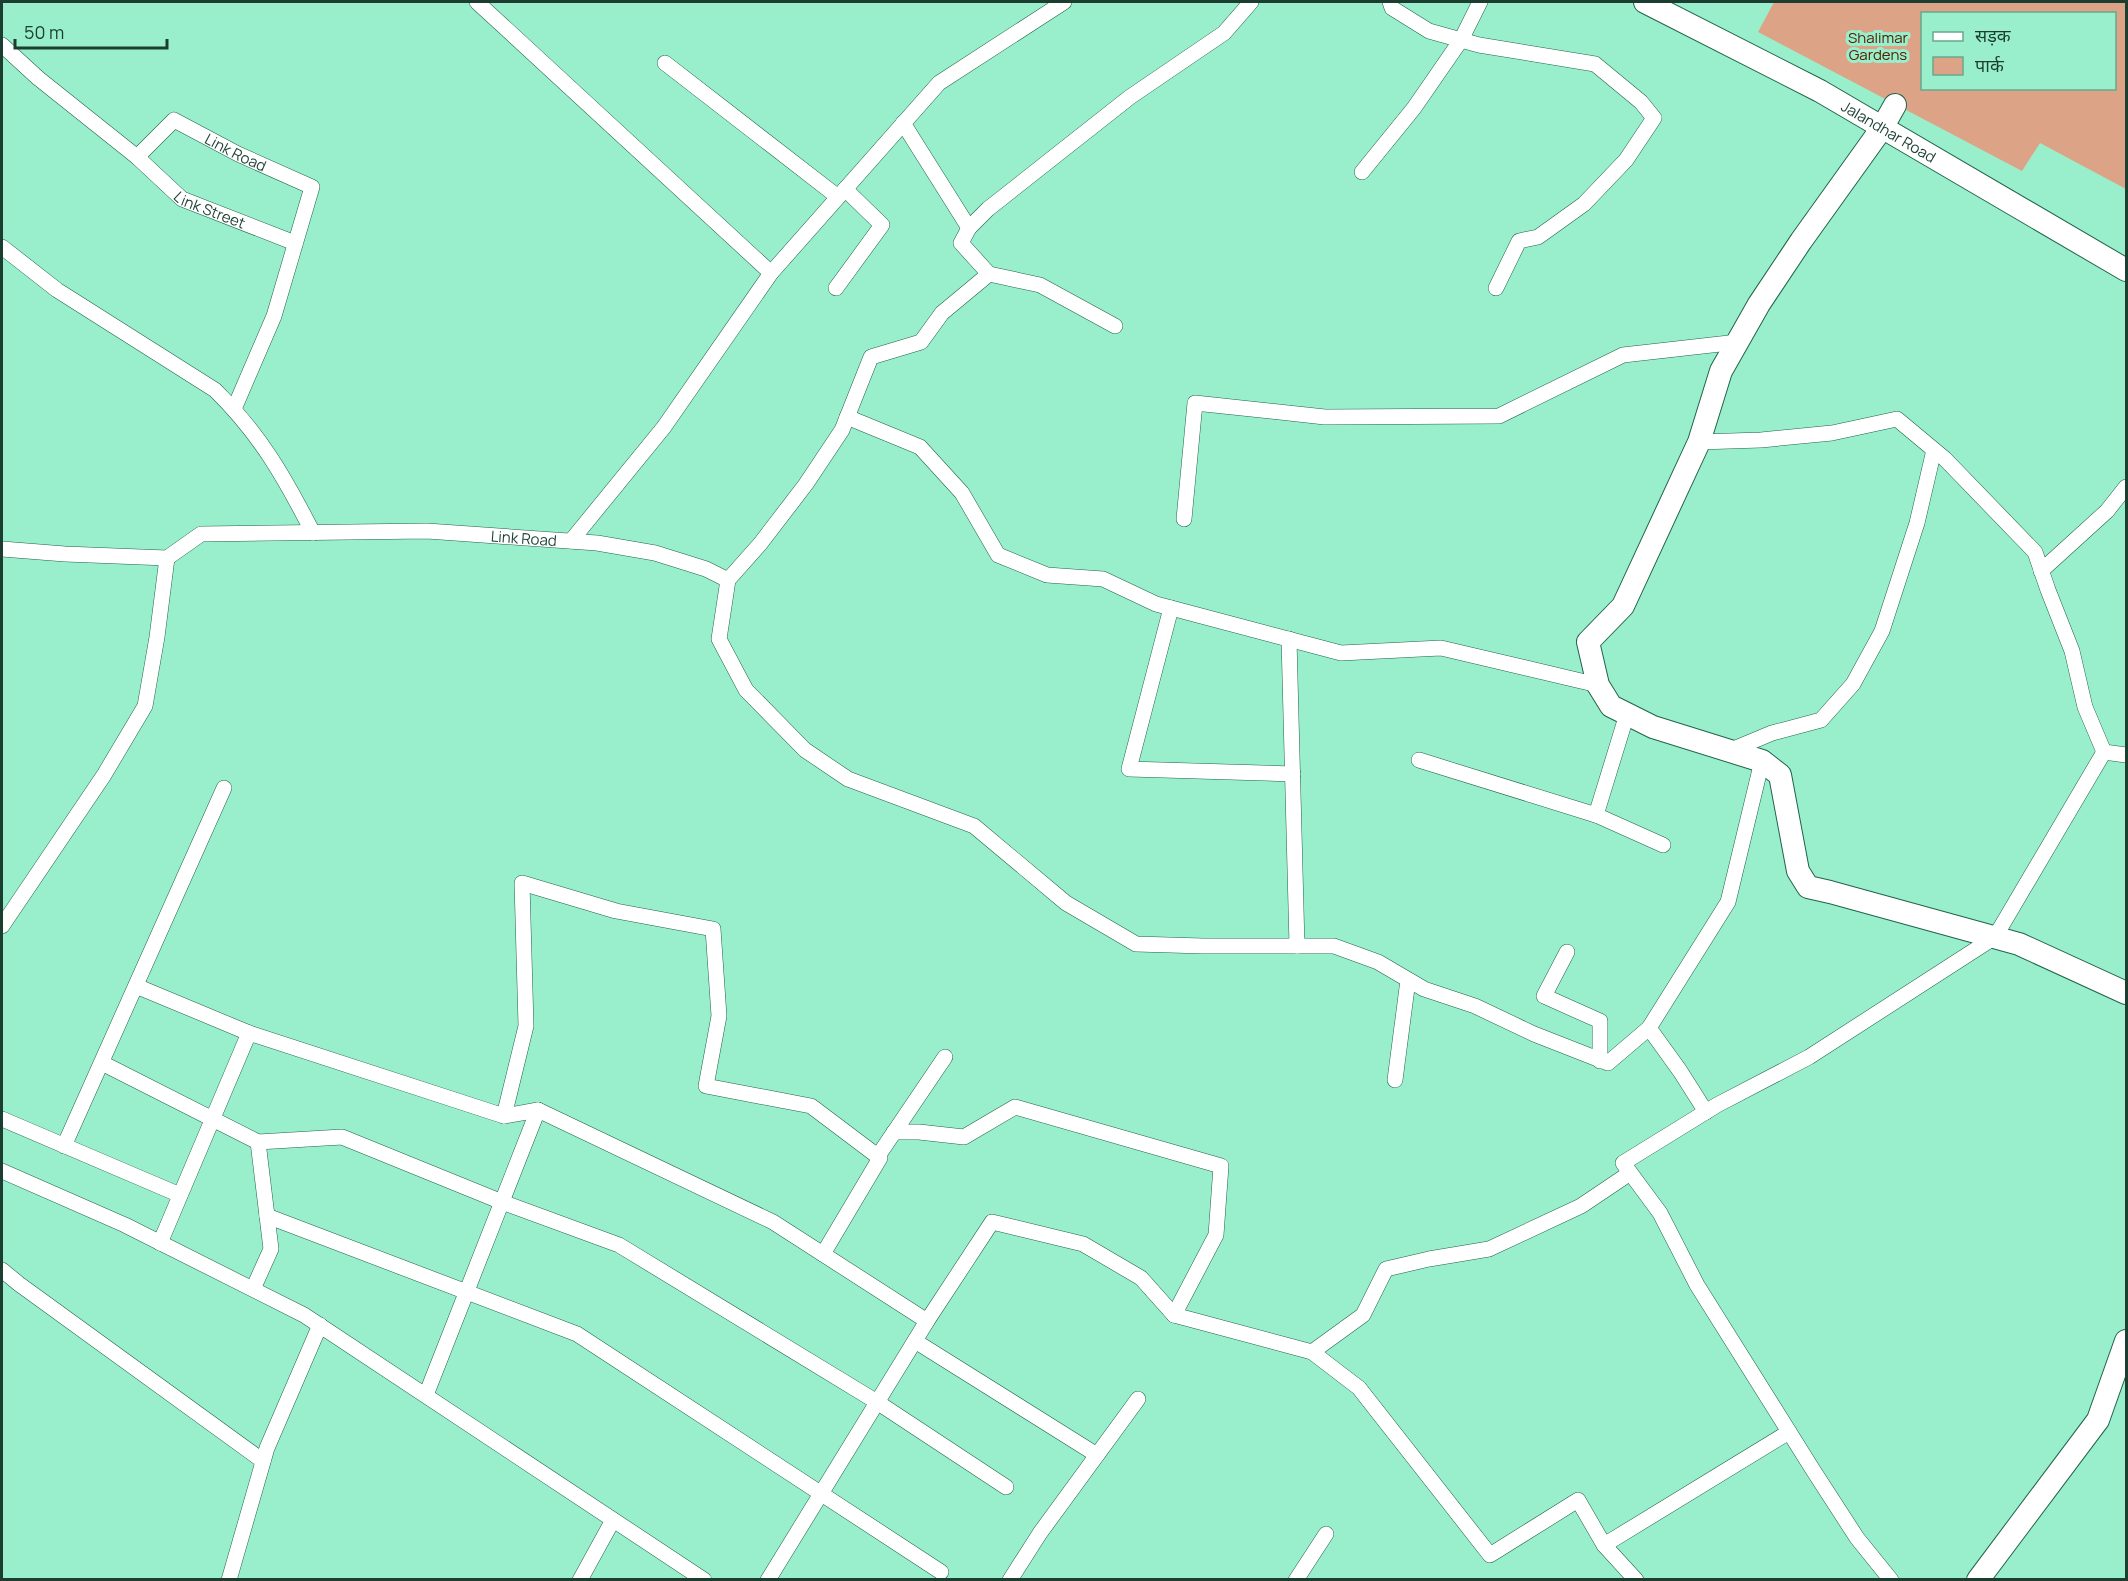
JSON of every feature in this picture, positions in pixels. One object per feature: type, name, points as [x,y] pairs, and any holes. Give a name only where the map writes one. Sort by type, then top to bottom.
[{"type":"street","points":[[477,2],[771,273]]},
{"type":"street","points":[[571,541],[664,427],[771,273],[939,82],[1064,2]]},
{"type":"street","points":[[1115,326],[1040,285],[989,274],[961,243],[969,228],[988,209],[1130,97],[1224,33],[1251,2]]},
{"type":"street","points":[[1390,2],[1392,8],[1429,31],[1479,45],[1595,64],[1641,102],[1654,118],[1626,160],[1584,204],[1538,237],[1519,241],[1496,288]]},
{"type":"street","points":[[1362,172],[1414,108],[1461,40],[1480,2]]},
{"type":"street","name":"Jalandhar Road","points":[[1645,2],[1820,91],[2127,270]]},
{"type":"street","name":"Link Street","points":[[2,45],[38,78],[136,157],[182,199],[295,243]]},
{"type":"street","points":[[665,63],[882,225],[836,288]]},
{"type":"street","points":[[1895,105],[1882,128],[1759,304],[1721,371],[1699,442],[1623,606],[1588,642],[1598,685],[1611,706],[1653,727],[1762,761],[1780,775],[1798,871],[1808,888],[1830,891],[2019,944],[2127,993]]},
{"type":"street","name":"Link Road","points":[[136,157],[174,120],[238,154],[312,188],[274,316],[234,409]]},
{"type":"street","points":[[903,123],[969,228]]},
{"type":"street","points":[[2,247],[57,290],[215,390],[234,409],[267,450],[314,533]]},
{"type":"street","points":[[989,274],[942,313],[921,342],[871,357],[842,430],[806,484],[760,544],[728,580],[719,639],[746,690],[806,750],[848,779],[974,826],[1066,903],[1136,944],[1334,946],[1378,962],[1424,989],[1475,1006],[1534,1034],[1608,1063],[1649,1028],[1728,902],[1762,761]]},
{"type":"street","points":[[1184,519],[1195,403],[1325,417],[1500,416],[1623,355],[1738,342]]},
{"type":"street","points":[[847,417],[920,447],[962,493],[998,555],[1047,575],[1103,579],[1156,604],[1341,653],[1441,648],[1598,685]]},
{"type":"street","points":[[1699,442],[1761,440],[1832,433],[1897,419],[1934,450],[2034,552],[2072,651],[2085,707],[2104,752]]},
{"type":"street","points":[[1729,751],[1772,733],[1821,720],[1853,684],[1882,631],[1917,523],[1934,450]]},
{"type":"street","points":[[2041,571],[2107,511],[2127,487]]},
{"type":"street","name":"Link Road","points":[[167,558],[201,534],[427,531],[597,543],[655,553],[706,569],[728,580]]},
{"type":"street","points":[[2,549],[167,558],[145,706],[104,776],[2,922]]},
{"type":"street","points":[[1170,608],[1129,769],[1293,774]]},
{"type":"street","points":[[1289,639],[1297,946]]},
{"type":"street","points":[[1596,816],[1627,714]]},
{"type":"street","points":[[2104,752],[2127,755]]},
{"type":"street","points":[[1892,1580],[1857,1538],[1697,1285],[1660,1214],[1623,1163],[1706,1112],[1809,1057],[1995,937],[2104,752]]},
{"type":"street","points":[[1419,760],[1596,816],[1663,845]]},
{"type":"street","points":[[64,1146],[224,788]]},
{"type":"street","points":[[504,1116],[526,1026],[522,883],[616,911],[712,929],[719,1016],[706,1086],[811,1106],[878,1156]]},
{"type":"street","points":[[1567,952],[1544,996],[1600,1021],[1600,1061]]},
{"type":"street","points":[[1395,1080],[1408,980]]},
{"type":"street","points":[[136,986],[249,1034],[504,1116],[538,1110],[773,1222],[927,1321]]},
{"type":"street","points":[[1649,1028],[1706,1112]]},
{"type":"street","points":[[160,1243],[249,1034]]},
{"type":"street","points":[[823,1254],[880,1158],[878,1156],[945,1057]]},
{"type":"street","points":[[102,1063],[258,1142],[342,1137],[502,1202],[619,1245],[877,1402],[1006,1486]]},
{"type":"street","points":[[894,1132],[964,1137],[1015,1107],[1221,1166],[1216,1235],[1174,1315]]},
{"type":"street","points":[[426,1395],[538,1110]]},
{"type":"street","points":[[2,1119],[180,1195]]},
{"type":"street","points":[[253,1289],[271,1249],[258,1142]]},
{"type":"street","points":[[2,1171],[125,1225],[304,1315],[704,1580]]},
{"type":"street","points":[[1312,1352],[1363,1315],[1386,1269],[1429,1258],[1489,1250],[1581,1206],[1630,1173]]},
{"type":"street","points":[[267,1216],[577,1334],[941,1572]]},
{"type":"street","points":[[768,1580],[927,1321],[992,1222],[1083,1244],[1141,1278],[1174,1315],[1312,1352],[1359,1388],[1490,1555],[1578,1500],[1604,1545],[1636,1580]]},
{"type":"street","points":[[2,1270],[263,1461]]},
{"type":"street","points":[[229,1580],[267,1448],[320,1325]]},
{"type":"street","points":[[915,1341],[1097,1455]]},
{"type":"street","points":[[1978,1580],[2098,1420],[2127,1341]]},
{"type":"street","points":[[1010,1580],[1040,1533],[1138,1399]]},
{"type":"street","points":[[1604,1545],[1789,1432]]},
{"type":"street","points":[[580,1580],[613,1520]]},
{"type":"street","points":[[1296,1580],[1326,1534]]},
{"type":"green space","name":"Shalimar Gardens","points":[[1774,2],[2126,2],[2126,189],[2040,143],[2022,171],[1758,32]]}]
